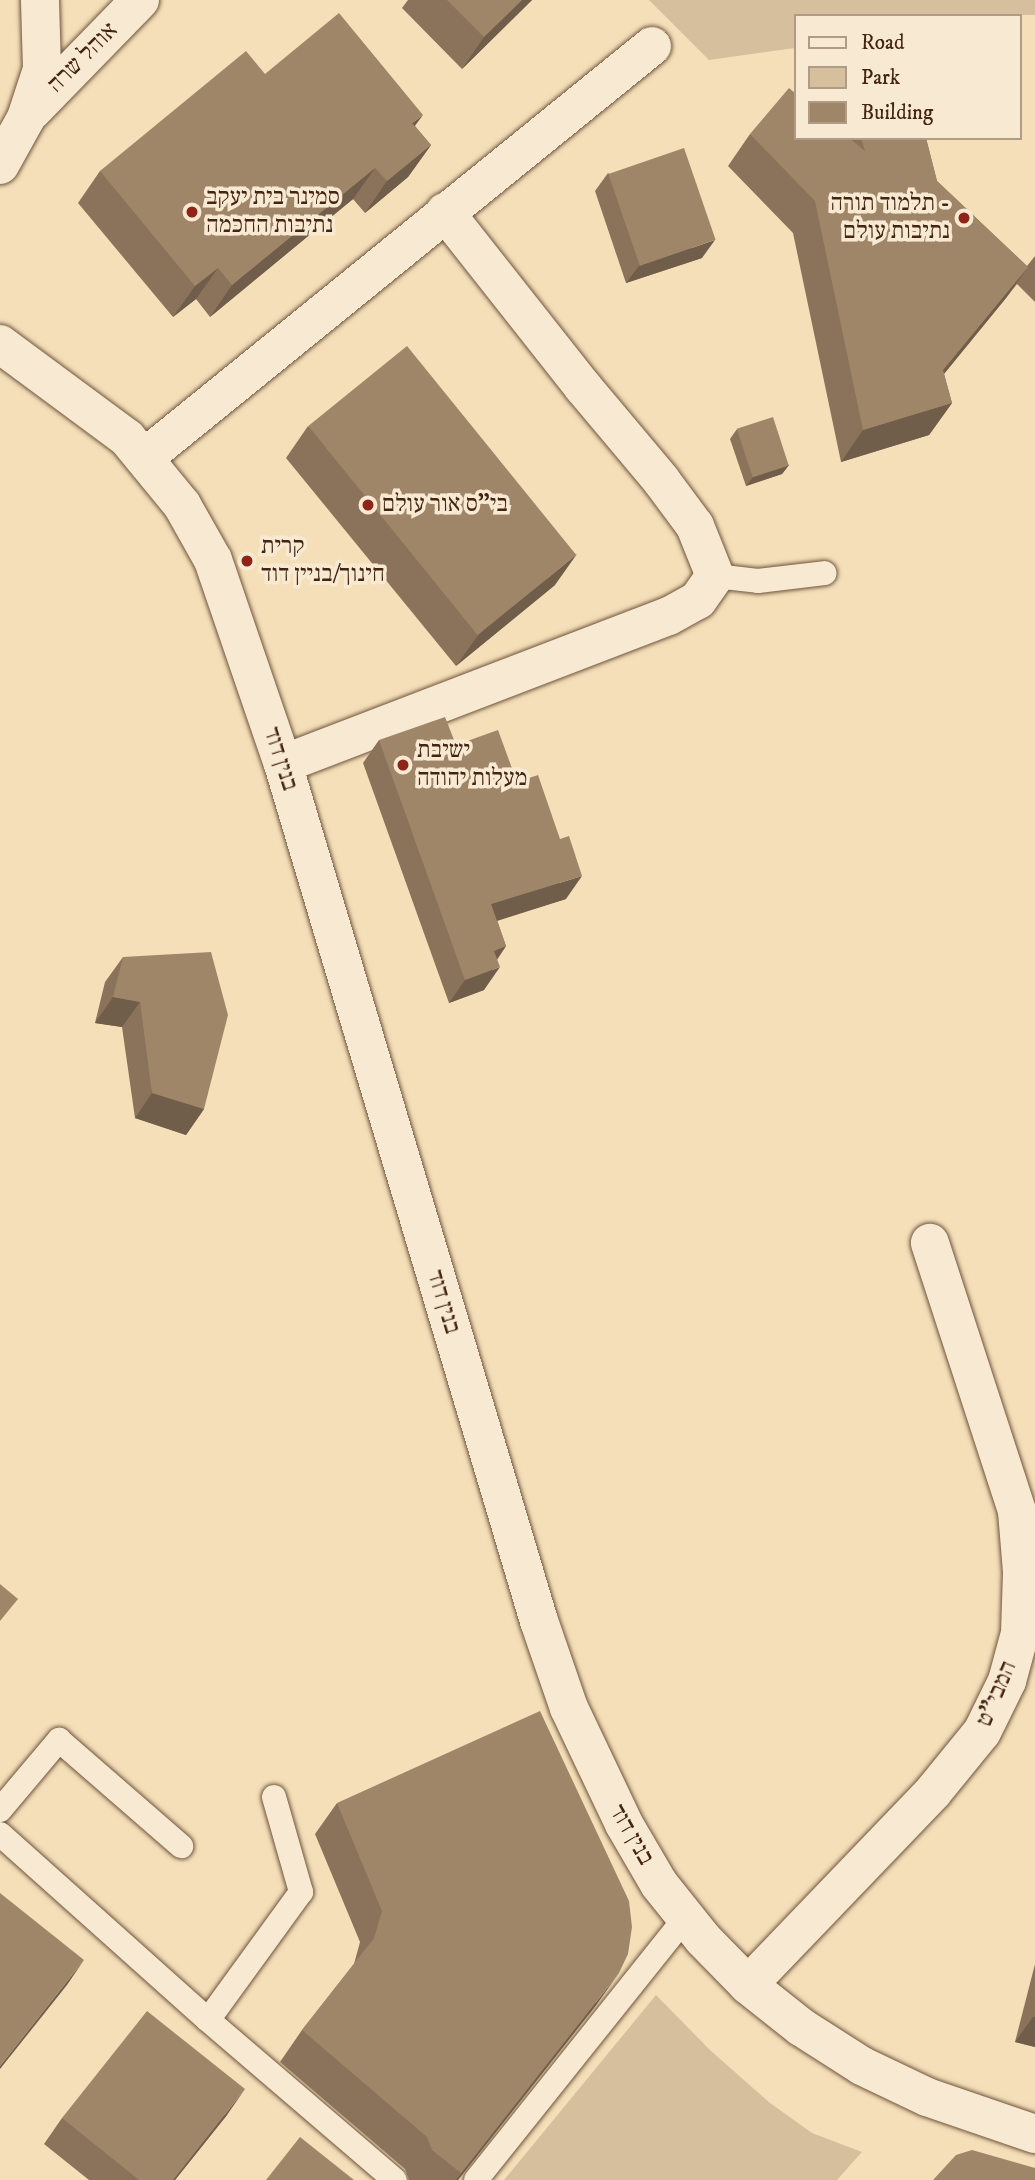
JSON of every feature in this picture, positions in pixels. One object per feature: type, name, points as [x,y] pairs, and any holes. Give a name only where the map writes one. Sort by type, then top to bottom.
[{"type":"street","name":"אוהל שרה","points":[[0,164],[26,118],[42,69],[43,15],[40,0]]},
{"type":"street","name":"אוהל שרה","points":[[26,118],[140,0]]},
{"type":"street","points":[[144,458],[652,46]]},
{"type":"street","points":[[283,764],[669,616],[698,600],[715,576],[695,526],[661,480],[445,212]]},
{"type":"street","name":"בנין דוד","points":[[0,344],[127,438],[182,505],[213,560],[283,764],[539,1621],[569,1708],[624,1824],[659,1884],[686,1917],[748,1985],[801,2027],[862,2066],[939,2101],[1035,2133]]},
{"type":"street","name":"המבי\"ט","points":[[748,1985],[933,1792],[982,1732],[1007,1681],[1020,1633],[1022,1572],[1017,1511],[930,1243]]},
{"type":"lane","points":[[715,576],[758,581],[825,573]]},
{"type":"lane","points":[[0,1810],[59,1740],[181,1846]]},
{"type":"lane","points":[[208,2020],[301,1892],[274,1797]]},
{"type":"lane","points":[[0,1834],[208,2020],[395,2180]]},
{"type":"lane","points":[[476,2180],[686,1917]]},
{"type":"green space","points":[[649,0],[1035,0],[1035,15],[794,14],[794,48],[709,60]]},
{"type":"green space","points":[[656,1995],[710,2050],[770,2103],[812,2133],[862,2152],[837,2180],[504,2180]]},
{"type":"building","points":[[447,0],[522,0],[484,37]]},
{"type":"building","points":[[339,13],[423,115],[412,123],[431,145],[387,181],[375,168],[232,285],[218,268],[195,286],[100,171],[246,51],[265,74]]},
{"type":"building","points":[[789,88],[794,92],[794,140],[851,140],[865,151],[862,140],[927,140],[937,181],[1028,267],[943,370],[952,403],[863,430],[815,201],[750,134]]},
{"type":"building","points":[[684,148],[716,240],[640,266],[608,174]]},
{"type":"building","points":[[407,346],[576,555],[478,635],[308,426]]},
{"type":"building","points":[[773,417],[789,466],[753,477],[737,429]]},
{"type":"building","points":[[445,717],[456,745],[498,730],[517,782],[538,775],[560,839],[569,836],[582,876],[491,904],[506,946],[494,951],[500,967],[465,980],[379,740]]},
{"type":"building","points":[[211,952],[228,1015],[204,1109],[152,1093],[140,1002],[113,997],[123,957]]},
{"type":"building","points":[[0,1584],[18,1599],[0,1621]]},
{"type":"building","points":[[540,1711],[629,1901],[632,1927],[628,1954],[619,1973],[461,2173],[432,2150],[427,2137],[302,2030],[374,1938],[382,1911],[337,1803]]},
{"type":"building","points":[[0,1893],[84,1960],[0,2066]]},
{"type":"building","points":[[147,2011],[245,2089],[173,2180],[139,2180],[62,2118]]},
{"type":"building","points":[[300,2137],[354,2180],[266,2180]]},
{"type":"building","points":[[972,2150],[1035,2168],[1035,2180],[933,2180],[956,2155]]},
{"type":"place","name":"סמינר בית יעקב נתיבות החכמה","points":[[192,212]]},
{"type":"place","name":"תלמוד תורה - נתיבות עולם","points":[[964,218]]},
{"type":"place","name":"בי\"ס אור עולם","points":[[368,505]]},
{"type":"place","name":"קרית חינוך/בניין דוד","points":[[247,561]]},
{"type":"place","name":"ישיבת מעלות יהודה","points":[[403,765]]}]
